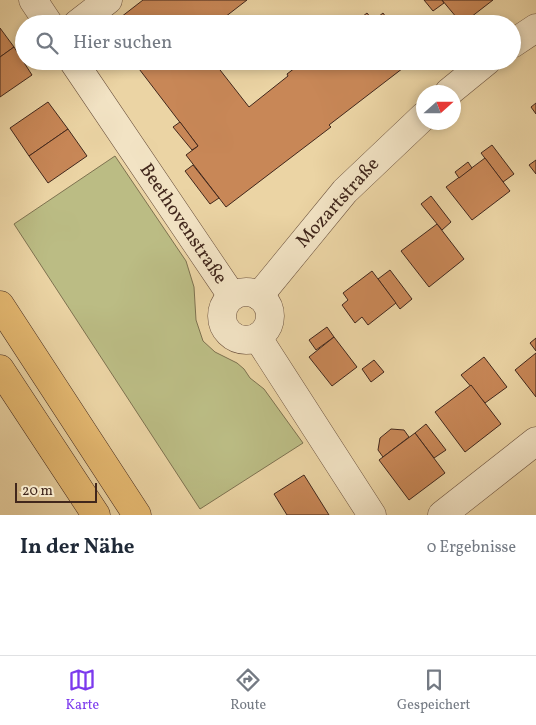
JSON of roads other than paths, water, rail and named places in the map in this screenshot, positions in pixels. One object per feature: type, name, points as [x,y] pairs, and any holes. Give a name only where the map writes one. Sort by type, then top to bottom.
[{"type":"highway","points":[[0,305],[137,515]]},
{"type":"highway","points":[[0,369],[96,515]]},
{"type":"street","points":[[33,0],[42,15]]},
{"type":"street","points":[[89,15],[108,0]]},
{"type":"street","points":[[521,38],[536,28]]},
{"type":"street","name":"Beethovenstraße","points":[[81,70],[245,296],[265,301],[269,308],[269,325],[258,338]]},
{"type":"street","points":[[458,85],[476,70]]},
{"type":"street","name":"Mozartstraße","points":[[245,296],[345,191],[416,124]]},
{"type":"street","points":[[245,296],[226,302],[222,309],[223,326],[234,338],[250,341],[258,338],[372,515]]},
{"type":"street","points":[[442,515],[536,442]]}]
